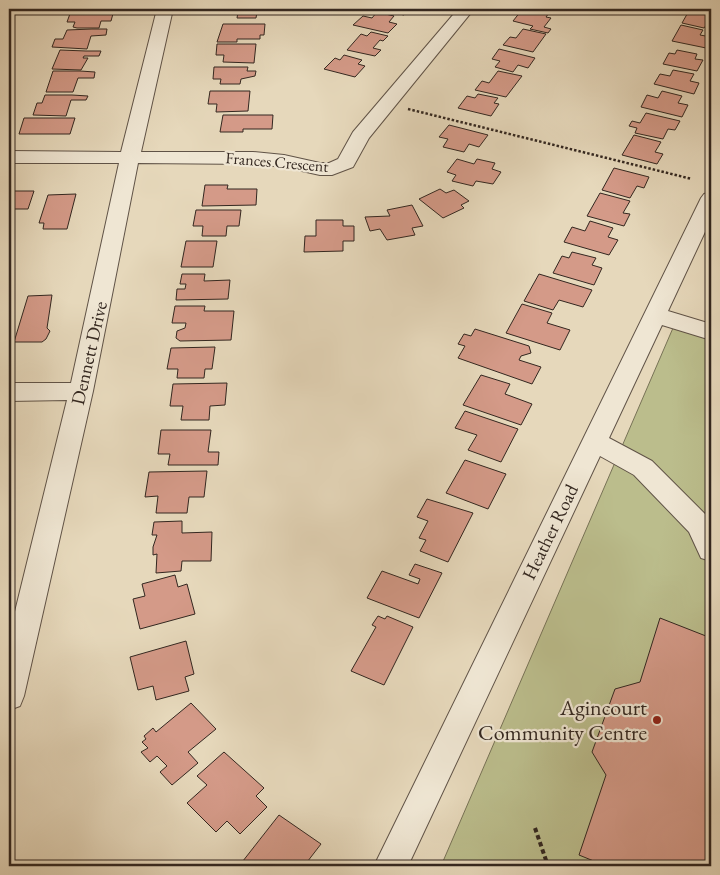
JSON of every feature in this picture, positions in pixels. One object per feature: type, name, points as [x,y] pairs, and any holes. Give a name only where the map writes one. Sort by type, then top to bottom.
[{"type":"street","name":"Dennett Drive","points":[[9,696],[81,391],[130,156],[166,9]]},
{"type":"street","name":"Frances Crescent","points":[[9,157],[253,158],[284,161],[320,169],[332,169],[346,163],[360,136],[466,9]]},
{"type":"street","name":"Heather Road","points":[[390,866],[711,198]]},
{"type":"street","points":[[655,315],[711,332]]},
{"type":"street","points":[[9,392],[81,391]]},
{"type":"street","points":[[594,441],[643,468],[699,525],[711,550]]},
{"type":"path","points":[[387,103],[692,179]]},
{"type":"path","points":[[535,828],[548,866]]},
{"type":"green space","points":[[676,321],[711,331],[711,866],[441,866]]},
{"type":"building","points":[[230,9],[267,9],[266,12],[257,12],[256,18],[237,18],[238,12],[229,12]]},
{"type":"building","points":[[375,9],[410,9],[404,15]]},
{"type":"building","points":[[531,9],[549,13],[546,17],[551,18],[544,27],[551,29],[548,33],[530,29],[533,26],[513,21],[521,11],[528,13]]},
{"type":"building","points":[[690,9],[711,13],[711,24],[707,24],[704,28],[682,23]]},
{"type":"building","points":[[114,10],[111,21],[101,21],[99,28],[77,28],[73,27],[75,22],[67,22],[71,11]]},
{"type":"building","points":[[377,12],[394,16],[389,22],[397,24],[388,33],[353,25],[363,16],[372,18]]},
{"type":"building","points":[[223,24],[265,24],[264,35],[260,35],[260,39],[237,39],[237,42],[217,42]]},
{"type":"building","points":[[681,25],[703,30],[700,35],[711,37],[711,49],[672,41]]},
{"type":"building","points":[[107,29],[106,35],[91,36],[87,49],[52,47],[55,39],[63,39],[67,30]]},
{"type":"building","points":[[523,29],[546,34],[533,52],[503,45],[510,37],[516,38]]},
{"type":"building","points":[[371,32],[388,36],[383,41],[380,40],[373,48],[381,50],[375,56],[347,50],[361,34],[367,36]]},
{"type":"building","points":[[217,44],[256,44],[254,63],[223,62],[224,55],[216,55]]},
{"type":"building","points":[[499,49],[535,58],[528,68],[518,65],[513,72],[495,67],[500,61],[492,59]]},
{"type":"building","points":[[60,50],[101,51],[99,56],[84,56],[83,58],[88,58],[81,70],[52,69]]},
{"type":"building","points":[[677,50],[697,54],[695,59],[703,60],[697,71],[663,64],[669,53],[675,54]]},
{"type":"building","points":[[344,55],[362,60],[358,64],[365,66],[355,77],[324,69],[335,58],[340,60]]},
{"type":"building","points":[[214,67],[248,67],[247,71],[256,71],[255,76],[241,79],[240,84],[220,84],[221,79],[213,79]]},
{"type":"building","points":[[673,70],[694,74],[690,81],[699,83],[694,94],[654,84],[660,74],[670,76]]},
{"type":"building","points":[[53,71],[95,72],[94,78],[78,78],[73,92],[46,92]]},
{"type":"building","points":[[498,71],[522,76],[506,97],[475,90],[482,81],[489,83]]},
{"type":"building","points":[[210,91],[250,91],[248,111],[216,112],[217,104],[208,104]]},
{"type":"building","points":[[662,91],[682,96],[678,103],[688,105],[682,117],[641,107],[647,95],[658,98]]},
{"type":"building","points":[[478,94],[498,98],[494,103],[499,104],[491,116],[458,108],[467,96],[475,98]]},
{"type":"building","points":[[45,95],[88,96],[86,100],[71,100],[66,116],[33,115],[37,103],[42,103]]},
{"type":"building","points":[[646,113],[680,121],[675,130],[668,129],[663,139],[635,133],[637,128],[629,126],[632,121],[640,123]]},
{"type":"building","points":[[223,115],[273,115],[272,129],[243,129],[243,132],[220,132]]},
{"type":"building","points":[[24,118],[75,118],[70,134],[19,134]]},
{"type":"building","points":[[449,125],[488,135],[479,147],[469,144],[464,152],[443,147],[448,139],[439,137]]},
{"type":"building","points":[[634,135],[661,142],[655,152],[663,154],[657,164],[622,155]]},
{"type":"building","points":[[457,159],[474,164],[477,159],[495,163],[492,169],[501,172],[493,184],[476,181],[473,186],[452,181],[456,175],[447,172]]},
{"type":"building","points":[[614,168],[649,177],[644,188],[637,186],[630,198],[602,190]]},
{"type":"building","points":[[205,185],[228,185],[227,189],[257,189],[256,205],[202,206]]},
{"type":"building","points":[[440,189],[446,193],[454,190],[469,201],[461,205],[464,208],[443,218],[419,199]]},
{"type":"building","points":[[9,191],[34,191],[28,209],[9,209]]},
{"type":"building","points":[[600,193],[630,201],[623,213],[630,214],[624,226],[587,216]]},
{"type":"building","points":[[76,194],[67,229],[43,229],[44,223],[39,223],[48,195]]},
{"type":"building","points":[[412,205],[423,226],[412,228],[415,235],[387,240],[380,229],[370,231],[365,217],[390,216],[387,210]]},
{"type":"building","points":[[196,210],[241,210],[239,226],[227,226],[226,236],[202,236],[203,226],[193,226]]},
{"type":"building","points":[[316,220],[343,220],[343,226],[354,226],[354,241],[343,241],[343,251],[304,252],[305,236],[316,236]]},
{"type":"building","points":[[590,221],[613,228],[608,237],[618,240],[609,255],[564,242],[572,227],[585,231]]},
{"type":"building","points":[[186,241],[217,241],[213,267],[181,267]]},
{"type":"building","points":[[572,252],[596,258],[592,265],[602,268],[594,285],[553,273],[562,256],[569,258]]},
{"type":"building","points":[[182,274],[205,274],[204,281],[230,280],[228,299],[176,300],[177,289],[185,289],[186,284],[180,284]]},
{"type":"building","points":[[539,274],[592,290],[583,307],[559,300],[553,310],[524,301]]},
{"type":"building","points":[[52,295],[47,328],[50,331],[46,339],[42,342],[14,342],[28,296]]},
{"type":"building","points":[[522,304],[552,313],[547,323],[570,330],[560,350],[506,333]]},
{"type":"building","points":[[175,306],[205,306],[204,311],[234,311],[231,340],[180,341],[176,338],[177,331],[185,328],[186,323],[172,323]]},
{"type":"building","points":[[475,329],[529,346],[531,353],[521,356],[519,360],[541,367],[532,384],[458,358],[465,346],[458,344],[464,334],[471,336]]},
{"type":"building","points":[[215,347],[212,369],[205,369],[204,378],[177,378],[178,369],[167,369],[171,348]]},
{"type":"building","points":[[481,375],[510,384],[505,394],[532,404],[521,425],[463,405]]},
{"type":"building","points":[[227,383],[225,405],[210,406],[209,420],[181,420],[183,406],[170,406],[173,384]]},
{"type":"building","points":[[465,411],[518,429],[501,462],[468,450],[477,435],[455,428]]},
{"type":"building","points":[[161,430],[211,430],[208,452],[219,452],[218,465],[168,465],[170,454],[158,454]]},
{"type":"building","points":[[465,460],[506,474],[488,509],[446,493]]},
{"type":"building","points":[[207,471],[204,497],[189,497],[187,513],[156,513],[158,496],[145,497],[149,472]]},
{"type":"building","points":[[427,499],[473,513],[448,562],[420,551],[426,540],[419,538],[428,521],[417,517]]},
{"type":"building","points":[[182,521],[182,533],[212,532],[211,561],[182,561],[181,571],[156,573],[157,554],[153,555],[153,547],[157,535],[152,535],[154,522]]},
{"type":"building","points":[[415,564],[442,573],[419,618],[367,598],[382,571],[418,584],[420,579],[409,575]]},
{"type":"building","points":[[175,575],[178,587],[187,584],[195,614],[140,629],[133,599],[145,596],[142,584]]},
{"type":"building","points":[[378,616],[385,619],[387,616],[413,627],[384,685],[351,671],[376,627],[372,625]]},
{"type":"building","name":"Agincourt Community Centre","points":[[660,618],[711,638],[711,866],[600,866],[601,864],[579,855],[606,775],[592,752],[615,689],[640,682]]},
{"type":"building","points":[[186,641],[194,674],[185,677],[189,691],[156,700],[153,686],[138,690],[130,657]]},
{"type":"building","points":[[191,703],[216,729],[188,752],[198,763],[172,785],[160,772],[167,766],[157,756],[150,762],[141,752],[148,748],[142,742],[146,739],[144,736],[153,728],[156,732]]},
{"type":"building","points":[[224,752],[264,788],[256,796],[267,807],[240,834],[227,821],[216,832],[187,803],[207,785],[197,776]]},
{"type":"building","points":[[279,815],[321,844],[304,866],[239,866]]},
{"type":"place","name":"Agincourt Community Centre","points":[[657,720]]}]
